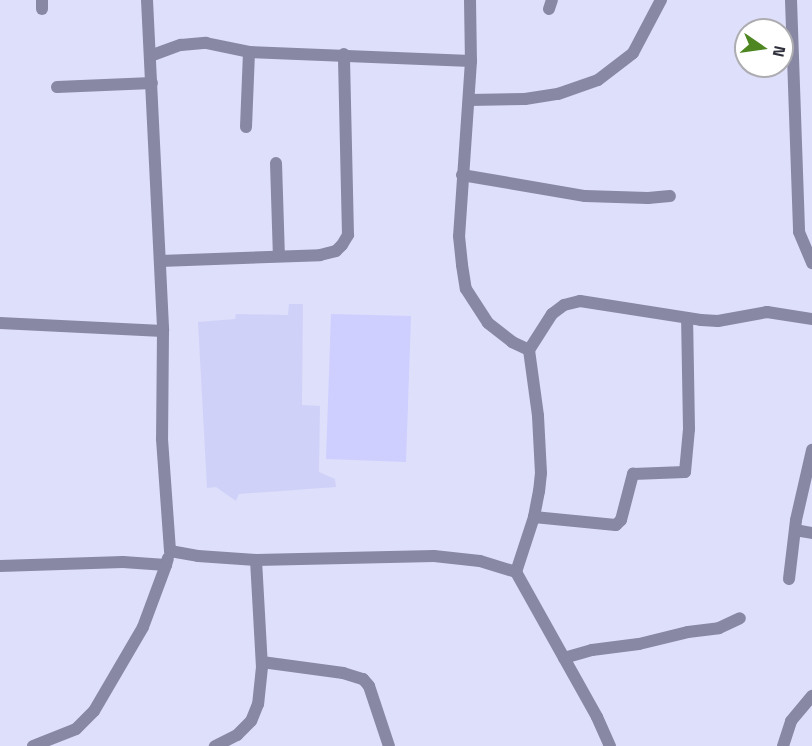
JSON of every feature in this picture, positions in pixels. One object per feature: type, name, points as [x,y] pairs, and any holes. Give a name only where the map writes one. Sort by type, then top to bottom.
[{"type":"street","points":[[33,746],[76,729],[94,711],[143,627],[170,550],[162,439],[163,331],[147,0]]},
{"type":"street","points":[[470,0],[471,61],[459,236],[466,289],[488,323],[512,342],[529,350]]},
{"type":"street","points":[[469,100],[525,99],[547,96],[574,90],[598,80],[633,53],[661,0]]},
{"type":"street","points":[[791,0],[799,224],[802,243],[812,263]]},
{"type":"street","points":[[150,56],[190,44],[206,44],[249,52],[344,54],[471,61]]},
{"type":"street","points":[[246,127],[249,52]]},
{"type":"street","points":[[160,261],[320,255],[336,251],[348,235],[344,54]]},
{"type":"street","points":[[57,87],[152,82]]},
{"type":"street","points":[[276,163],[279,256]]},
{"type":"street","points":[[462,176],[585,196],[648,198],[670,196]]},
{"type":"street","points":[[516,572],[534,516],[541,473],[541,447],[529,350],[552,314],[571,303],[588,302],[718,321],[767,312],[812,319]]},
{"type":"street","points":[[534,516],[616,525],[621,520],[633,474],[685,471],[689,429],[687,318]]},
{"type":"street","points":[[0,323],[163,331]]},
{"type":"street","points":[[789,579],[795,530],[812,450]]},
{"type":"street","points":[[795,530],[812,533]]},
{"type":"street","points":[[170,550],[198,556],[256,560],[434,556],[480,561],[516,572],[597,717],[610,746]]},
{"type":"street","points":[[215,746],[237,735],[250,721],[258,704],[262,662],[256,560]]},
{"type":"street","points":[[0,566],[123,562],[166,565]]},
{"type":"street","points":[[564,658],[592,650],[639,644],[678,634],[719,628],[740,618]]},
{"type":"street","points":[[262,662],[343,673],[363,679],[369,686],[388,746]]},
{"type":"street","points":[[783,746],[791,722],[812,696]]},
{"type":"shaded area","points":[[289,304],[303,304],[302,405],[320,406],[319,472],[335,479],[336,487],[239,494],[236,501],[216,487],[207,488],[198,322],[235,319],[236,314],[288,315]]},
{"type":"shaded area","points":[[331,314],[411,316],[406,462],[326,459]]}]
